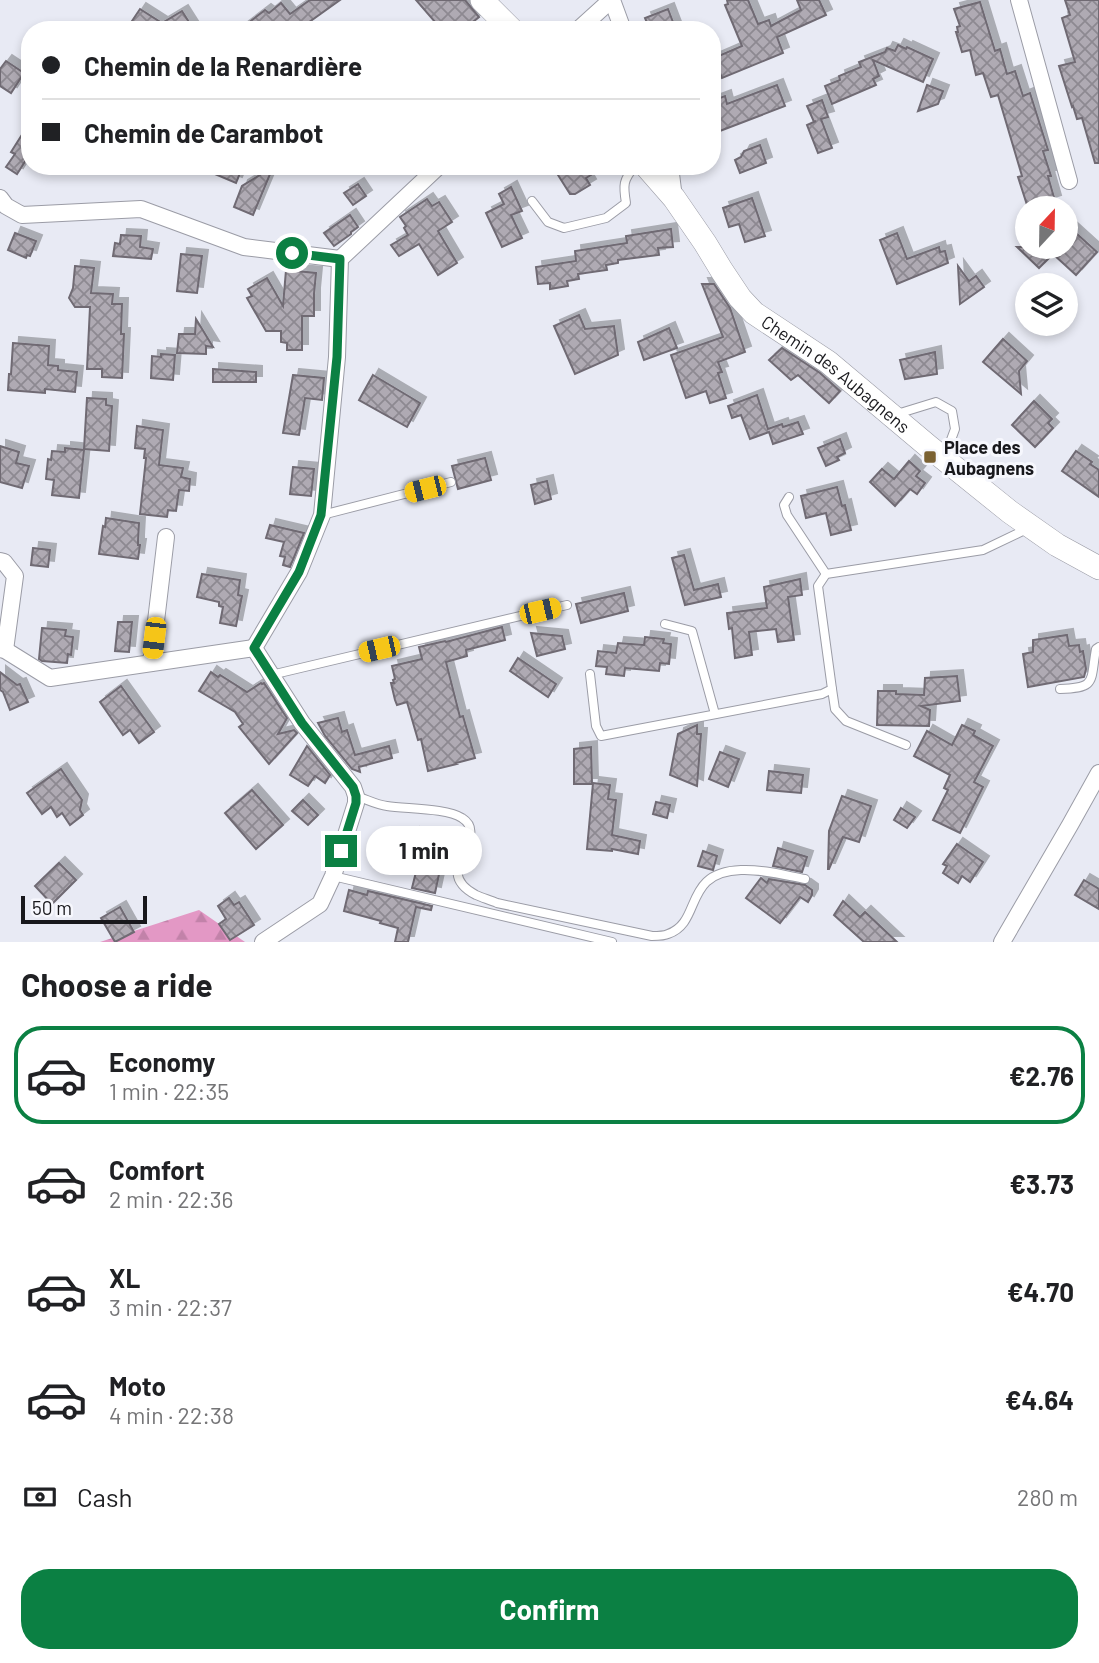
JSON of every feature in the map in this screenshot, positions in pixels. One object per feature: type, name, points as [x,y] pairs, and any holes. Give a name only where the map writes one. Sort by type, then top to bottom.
[{"type":"street","points":[[482,0],[503,21]]},
{"type":"street","points":[[588,21],[611,0],[619,21]]},
{"type":"street","points":[[1019,0],[1069,181]]},
{"type":"street","points":[[254,648],[299,572],[321,515],[337,357],[340,259],[429,175]]},
{"type":"street","name":"Chemin des Aubagnens","points":[[654,175],[674,198],[740,298],[754,313],[828,362],[944,459],[1032,527],[1057,545],[1099,568]]},
{"type":"street","points":[[671,175],[674,198]]},
{"type":"street","points":[[0,198],[6,206],[22,215],[141,209],[244,247],[340,259]]},
{"type":"street","points":[[151,663],[166,537]]},
{"type":"street","points":[[0,561],[4,562],[15,576],[2,650],[50,678],[254,648]]},
{"type":"street","points":[[254,648],[302,723],[353,787],[356,796],[333,876],[320,904],[263,942]]},
{"type":"street","points":[[1002,942],[1099,773]]},
{"type":"lane","points":[[532,201],[548,222],[564,228],[606,218],[626,202],[623,186],[627,175]]},
{"type":"lane","points":[[892,415],[936,402],[952,411],[955,429],[944,459]]},
{"type":"lane","points":[[321,515],[451,482]]},
{"type":"lane","points":[[789,497],[784,505],[787,515],[827,574]]},
{"type":"lane","points":[[906,745],[846,721],[835,709],[818,586],[827,574],[983,550],[1032,527]]},
{"type":"lane","points":[[271,675],[567,605]]},
{"type":"lane","points":[[665,624],[692,631],[715,714]]},
{"type":"lane","points":[[1060,689],[1082,689],[1090,681],[1096,649],[1099,647]]},
{"type":"lane","points":[[590,674],[596,726],[601,736],[822,694],[832,689]]},
{"type":"lane","points":[[356,796],[384,806],[452,813],[463,818],[470,827],[471,835],[457,867],[459,880],[475,895],[497,903],[652,936],[670,934],[680,927],[687,918],[699,889],[706,881],[721,873],[740,869],[806,879]]},
{"type":"lane","points":[[333,876],[612,942]]},
{"type":"green space","points":[[199,910],[245,942],[100,942]]},
{"type":"building","points":[[310,0],[340,0],[311,21],[251,21],[265,10],[269,13],[281,3],[290,14]]},
{"type":"building","points":[[416,0],[465,0],[479,17],[474,21],[434,21]]},
{"type":"building","points":[[727,0],[748,0],[758,24],[769,20],[771,26],[801,10],[797,0],[819,0],[826,15],[777,37],[783,53],[722,78],[721,55],[742,46],[725,5],[728,4]]},
{"type":"building","points":[[1065,0],[1099,0],[1099,163],[1095,163],[1082,118],[1077,119],[1059,66],[1075,62],[1062,18],[1070,15]]},
{"type":"building","points":[[980,2],[995,51],[1000,49],[1007,74],[1015,71],[1023,96],[1030,93],[1048,150],[1043,151],[1054,196],[1024,196],[1018,177],[1022,176],[998,95],[991,97],[983,73],[976,75],[970,50],[962,52],[956,32],[960,26],[954,9]]},
{"type":"building","points":[[140,9],[159,21],[132,21]]},
{"type":"building","points":[[668,9],[673,21],[646,21],[645,18]]},
{"type":"building","points":[[182,11],[188,21],[165,21]]},
{"type":"building","points":[[898,45],[933,59],[923,82],[873,60],[879,76],[873,79],[876,85],[832,104],[825,86],[840,80],[839,76],[861,67],[859,62],[885,52],[887,48],[895,51]]},
{"type":"building","points":[[6,61],[21,71],[21,78],[11,93],[0,86],[0,69]]},
{"type":"building","points":[[777,85],[785,106],[721,131],[721,98],[725,96],[727,104]]},
{"type":"building","points":[[927,85],[943,91],[938,104],[918,111]]},
{"type":"building","points":[[822,100],[828,117],[821,119],[832,148],[818,153],[807,125],[814,122],[807,106]]},
{"type":"building","points":[[21,136],[21,168],[17,174],[6,167],[15,154],[11,152]]},
{"type":"building","points":[[760,145],[766,163],[740,173],[735,160],[741,157],[744,151]]},
{"type":"building","points":[[217,175],[239,175],[236,183]]},
{"type":"building","points":[[260,175],[270,175],[253,215],[234,207],[242,186]]},
{"type":"building","points":[[558,175],[591,175],[586,178],[590,185],[570,194]]},
{"type":"building","points":[[358,184],[366,196],[353,205],[344,193]]},
{"type":"building","points":[[511,187],[522,211],[511,215],[522,238],[502,247],[486,213],[504,204],[499,194]]},
{"type":"building","points":[[752,198],[765,236],[745,242],[739,224],[729,227],[723,208]]},
{"type":"building","points":[[427,199],[432,206],[439,202],[452,222],[438,231],[457,263],[438,275],[419,244],[399,256],[391,245],[408,235],[400,217]]},
{"type":"building","points":[[350,215],[358,227],[334,246],[324,233]]},
{"type":"building","points":[[671,229],[673,247],[658,248],[659,255],[618,260],[618,263],[606,265],[607,270],[578,274],[579,279],[567,281],[568,286],[550,289],[550,283],[538,284],[536,267],[576,261],[575,251],[627,243],[626,236]]},
{"type":"building","points":[[15,233],[36,241],[30,256],[27,255],[26,258],[8,250]]},
{"type":"building","points":[[897,233],[907,259],[939,247],[940,252],[945,251],[948,263],[897,284],[880,240]]},
{"type":"building","points":[[121,235],[141,236],[140,247],[153,249],[151,259],[113,256],[115,243],[120,244]]},
{"type":"building","points":[[1078,235],[1097,252],[1078,273],[1074,273],[1058,259],[1078,259]]},
{"type":"building","points":[[181,254],[202,256],[197,293],[177,291]]},
{"type":"building","points":[[1030,259],[1048,259],[1039,268]]},
{"type":"building","points":[[75,266],[94,268],[91,293],[113,294],[112,304],[122,304],[122,378],[102,377],[102,369],[87,369],[90,307],[75,307],[69,298]]},
{"type":"building","points":[[958,266],[969,281],[976,276],[984,287],[960,304]]},
{"type":"building","points":[[286,270],[316,273],[314,316],[302,316],[302,350],[287,350],[287,343],[281,342],[281,331],[266,331],[247,298],[252,296],[248,289],[267,278],[283,306]]},
{"type":"building","points":[[702,284],[714,284],[730,308],[745,352],[718,362],[722,372],[718,373],[726,398],[710,403],[706,391],[686,398],[671,355],[723,337]]},
{"type":"building","points":[[579,315],[585,329],[614,326],[618,355],[575,374],[554,326]]},
{"type":"building","points":[[196,319],[213,347],[206,346],[206,354],[177,353],[179,334],[195,334]]},
{"type":"building","points":[[669,328],[677,348],[644,360],[638,342]]},
{"type":"building","points":[[1003,339],[1027,361],[1019,371],[1021,394],[983,362]]},
{"type":"building","points":[[13,343],[49,346],[48,365],[58,366],[58,370],[77,372],[75,392],[45,389],[45,393],[8,390]]},
{"type":"building","points":[[782,348],[820,373],[840,391],[829,403],[798,375],[791,380],[769,360]]},
{"type":"building","points":[[935,352],[937,374],[905,379],[900,360]]},
{"type":"building","points":[[161,354],[175,355],[173,380],[151,378],[152,356],[161,357]]},
{"type":"building","points":[[213,369],[256,372],[256,382],[213,382]]},
{"type":"building","points":[[293,375],[324,378],[322,400],[305,398],[299,435],[283,433]]},
{"type":"building","points":[[373,375],[420,403],[407,427],[359,400]]},
{"type":"building","points":[[757,395],[768,429],[798,422],[803,434],[773,444],[769,432],[750,439],[741,415],[732,418],[728,406]]},
{"type":"building","points":[[87,398],[106,399],[106,405],[112,406],[109,451],[84,449]]},
{"type":"building","points":[[1034,401],[1052,419],[1048,423],[1053,428],[1035,447],[1012,425]]},
{"type":"building","points":[[137,426],[163,430],[159,465],[183,468],[181,477],[190,479],[189,491],[179,490],[176,511],[168,510],[167,517],[140,514],[146,458],[145,449],[135,448]]},
{"type":"building","points":[[840,439],[845,453],[837,457],[839,460],[826,466],[818,448]]},
{"type":"building","points":[[0,446],[19,452],[16,463],[29,466],[22,488],[0,482]]},
{"type":"building","points":[[65,448],[84,450],[79,498],[52,495],[54,480],[46,479],[48,459],[51,460],[52,451],[65,452]]},
{"type":"building","points":[[1076,451],[1099,470],[1099,497],[1062,471]]},
{"type":"building","points":[[485,458],[491,480],[458,489],[452,466]]},
{"type":"building","points":[[909,461],[920,471],[916,476],[925,483],[917,494],[910,489],[895,506],[870,482],[882,469],[894,479]]},
{"type":"building","points":[[293,467],[314,469],[311,496],[290,494]]},
{"type":"building","points":[[547,481],[551,499],[535,504],[531,485]]},
{"type":"building","points":[[837,487],[851,530],[831,535],[826,513],[806,518],[801,496]]},
{"type":"building","points":[[106,518],[139,523],[138,559],[99,554]]},
{"type":"building","points":[[270,525],[304,533],[290,567],[283,565],[285,557],[280,556],[284,542],[266,538]]},
{"type":"building","points":[[33,548],[50,550],[48,567],[31,565]]},
{"type":"building","points":[[684,555],[694,590],[718,584],[721,597],[685,605],[672,558]]},
{"type":"building","points":[[202,574],[240,580],[238,595],[242,596],[236,626],[220,623],[223,607],[219,606],[219,602],[197,597]]},
{"type":"building","points":[[800,579],[802,595],[788,597],[794,640],[778,642],[776,629],[749,632],[752,655],[735,658],[732,628],[729,629],[727,613],[767,608],[764,587]]},
{"type":"building","points":[[624,593],[628,611],[581,623],[576,604]]},
{"type":"building","points":[[118,622],[132,622],[129,652],[115,651]]},
{"type":"building","points":[[502,627],[505,640],[466,650],[467,656],[446,662],[460,717],[463,716],[475,758],[428,771],[421,739],[418,740],[407,702],[397,705],[395,700],[391,683],[394,683],[395,679],[392,666],[422,659],[419,647]]},
{"type":"building","points":[[42,628],[66,630],[65,636],[73,637],[67,663],[39,659]]},
{"type":"building","points":[[531,633],[562,636],[565,649],[537,656]]},
{"type":"building","points":[[1067,635],[1069,646],[1079,645],[1080,652],[1083,651],[1086,669],[1084,677],[1028,687],[1023,654],[1033,652],[1033,640]]},
{"type":"building","points":[[645,637],[664,639],[663,643],[671,644],[669,664],[660,663],[659,671],[625,668],[624,676],[606,674],[607,667],[596,666],[598,651],[616,653],[618,643],[644,645]]},
{"type":"building","points":[[518,658],[556,684],[548,697],[510,671]]},
{"type":"building","points":[[0,672],[17,685],[20,684],[28,702],[10,710],[0,690]]},
{"type":"building","points":[[211,672],[247,692],[264,683],[287,718],[278,734],[294,730],[297,733],[269,764],[239,727],[243,724],[235,712],[199,691]]},
{"type":"building","points":[[957,676],[960,701],[921,706],[930,710],[929,726],[877,725],[878,691],[924,695],[925,678]]},
{"type":"building","points":[[121,686],[154,732],[139,743],[130,730],[123,735],[100,702]]},
{"type":"building","points":[[338,718],[342,732],[347,730],[355,755],[389,746],[392,758],[359,767],[360,772],[352,769],[318,723]]},
{"type":"building","points":[[697,725],[697,734],[701,734],[697,786],[670,775],[678,734]]},
{"type":"building","points":[[962,725],[975,731],[973,735],[993,746],[974,782],[983,787],[960,833],[933,820],[948,790],[944,788],[950,775],[914,756],[927,731],[952,745]]},
{"type":"building","points":[[307,746],[330,775],[325,783],[315,776],[308,786],[290,775]]},
{"type":"building","points":[[591,747],[592,784],[574,784],[574,749]]},
{"type":"building","points":[[720,752],[739,759],[728,787],[709,779]]},
{"type":"building","points":[[61,769],[82,800],[80,810],[83,815],[70,825],[62,813],[57,817],[51,807],[42,814],[27,793]]},
{"type":"building","points":[[769,771],[803,775],[801,793],[767,790]]},
{"type":"building","points":[[593,783],[610,785],[608,799],[616,800],[612,835],[640,841],[638,854],[612,849],[587,849]]},
{"type":"building","points":[[252,790],[283,825],[256,849],[225,813]]},
{"type":"building","points":[[842,796],[871,806],[859,842],[843,837],[828,869],[829,831]]},
{"type":"building","points":[[303,800],[318,815],[308,825],[292,811]]},
{"type":"building","points":[[656,802],[670,805],[667,818],[653,814]]},
{"type":"building","points":[[901,808],[915,817],[907,828],[894,820]]},
{"type":"building","points":[[414,833],[454,841],[448,867],[441,865],[435,893],[412,888],[421,852],[410,850]]},
{"type":"building","points":[[957,844],[983,862],[970,882],[962,876],[958,883],[943,873],[947,866],[943,864]]},
{"type":"building","points":[[778,848],[807,857],[802,872],[773,866]]},
{"type":"building","points":[[703,851],[717,856],[713,870],[698,866]]},
{"type":"building","points":[[59,863],[76,880],[52,904],[35,886]]},
{"type":"building","points":[[761,878],[767,883],[769,879],[805,885],[812,890],[812,895],[808,902],[800,897],[780,923],[746,898]]},
{"type":"building","points":[[1084,880],[1099,889],[1099,909],[1075,895]]},
{"type":"building","points":[[349,890],[367,895],[368,891],[432,906],[431,910],[416,907],[408,942],[395,942],[398,928],[344,911]]},
{"type":"building","points":[[229,898],[234,905],[239,902],[254,925],[230,940],[219,924],[226,919],[218,906]]},
{"type":"building","points":[[843,901],[860,917],[865,912],[897,942],[864,942],[834,915]]},
{"type":"building","points":[[120,907],[134,932],[115,942],[101,918]]},
{"type":"place","name":"Place des Aubagnens","points":[[930,457]]},
{"type":"route","points":[[292,253],[340,259],[337,357],[321,515],[299,572],[254,648],[302,723],[353,787],[356,803],[341,851]]}]
